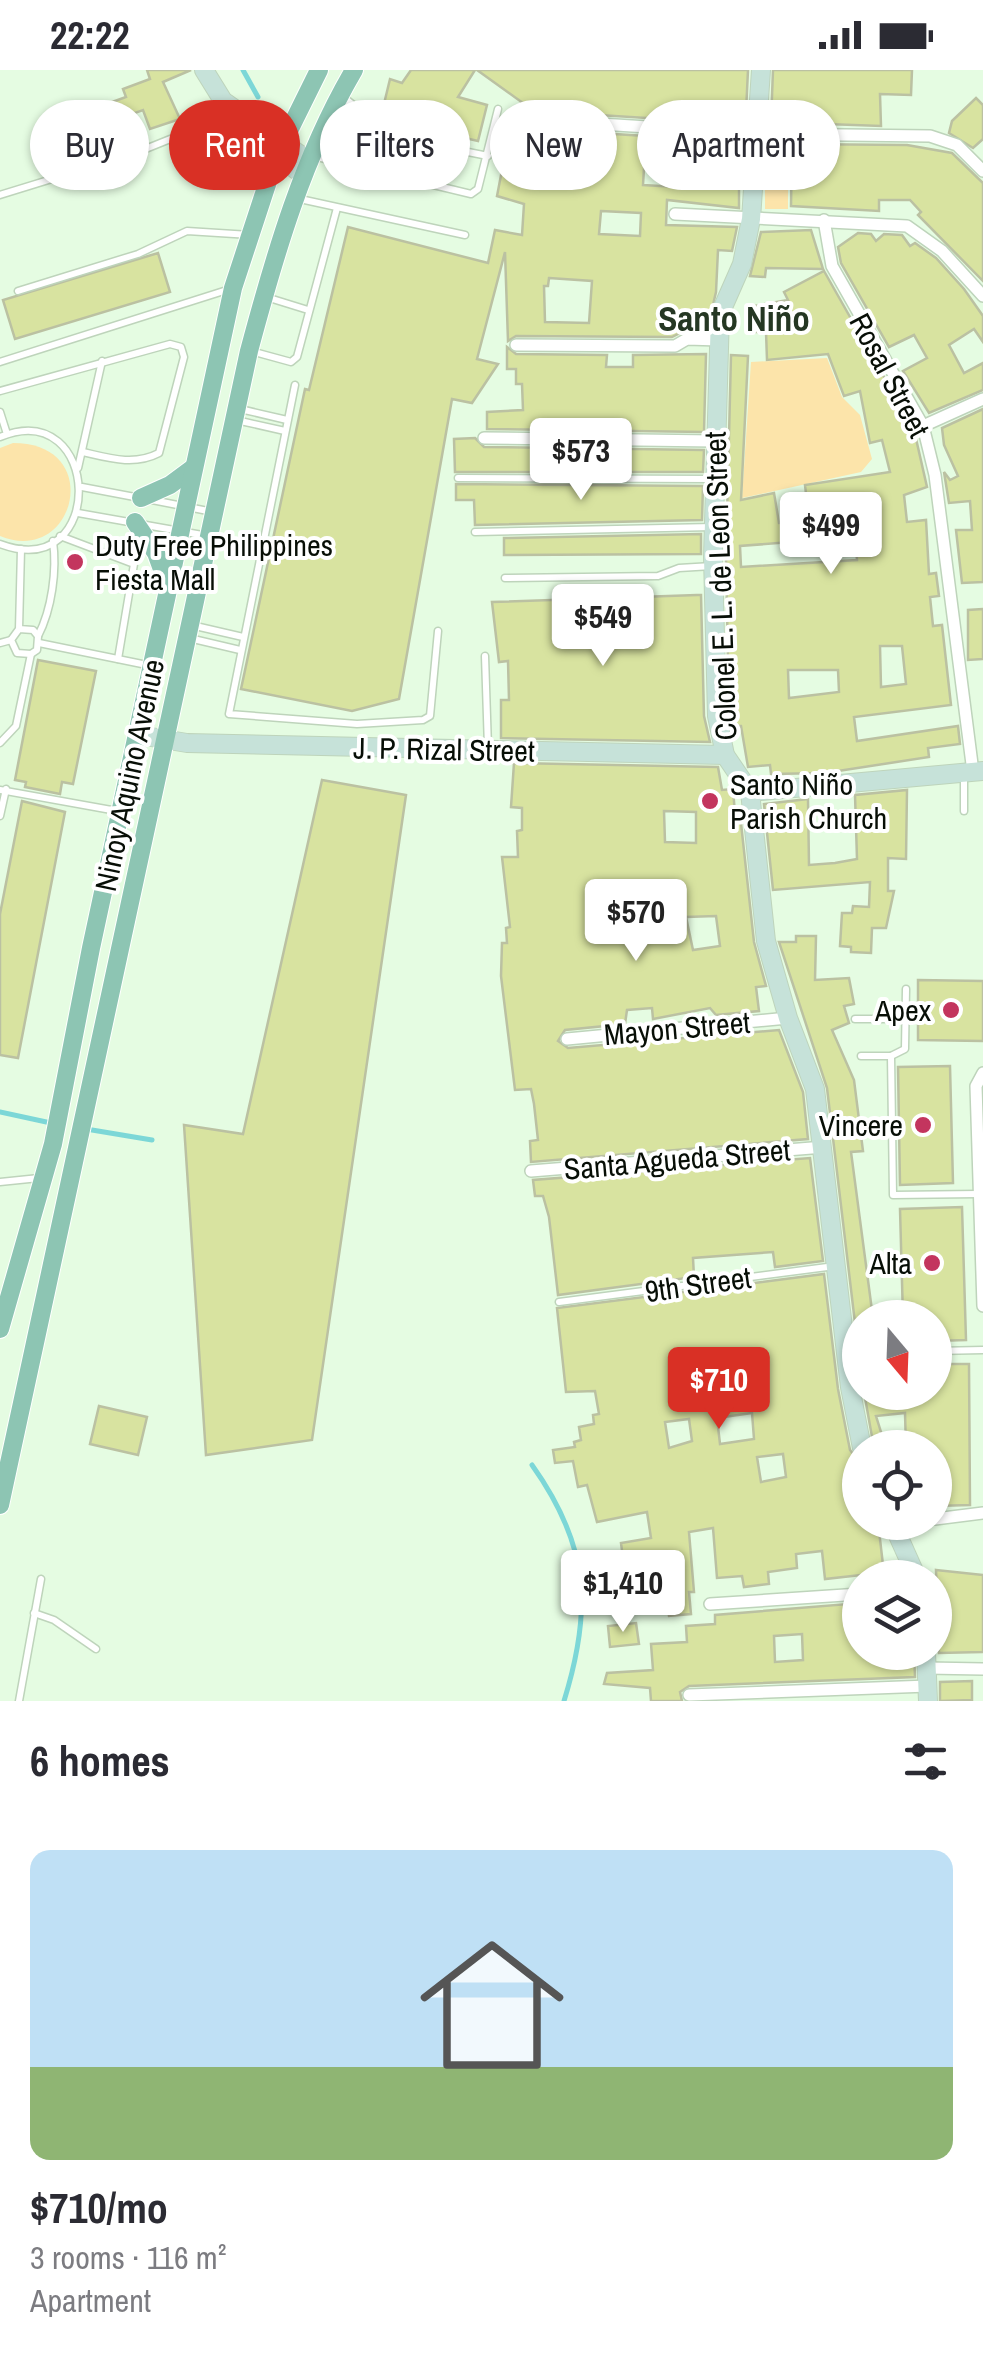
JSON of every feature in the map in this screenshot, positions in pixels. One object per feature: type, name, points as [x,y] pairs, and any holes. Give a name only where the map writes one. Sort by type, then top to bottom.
[{"type":"main road","name":"Ninoy Aquino Avenue","points":[[300,110],[320,70]]},
{"type":"main road","name":"Ninoy Aquino Avenue","points":[[0,1505],[249,351],[294,197],[354,70]]},
{"type":"main road","name":"Ninoy Aquino Avenue","points":[[0,1329],[46,1178],[233,288],[266,190]]},
{"type":"main road","points":[[141,498],[170,485],[194,467]]},
{"type":"main road","points":[[135,522],[156,553],[168,590]]},
{"type":"street","points":[[204,70],[225,100]]},
{"type":"street","name":"Colonel E. L. de Leon Street","points":[[759,100],[760,70]]},
{"type":"street","points":[[840,135],[930,136],[957,145],[983,171]]},
{"type":"street","points":[[300,160],[308,164]]},
{"type":"street","name":"Colonel E. L. de Leon Street","points":[[753,190],[742,264],[720,314],[714,440],[717,716],[725,755],[750,792],[766,941],[788,1018],[815,1088],[858,1430]]},
{"type":"street","points":[[675,214],[907,226],[942,251],[983,296]]},
{"type":"street","name":"Rosal Street","points":[[824,220],[832,266],[922,426],[935,475],[973,772]]},
{"type":"street","points":[[516,345],[676,346],[686,339],[719,340]]},
{"type":"street","points":[[922,426],[983,400]]},
{"type":"street","points":[[484,438],[714,440]]},
{"type":"street","name":"J. P. Rizal Street","points":[[139,735],[164,741],[725,755]]},
{"type":"street","points":[[750,792],[973,772]]},
{"type":"street","name":"Mayon Street","points":[[567,1038],[788,1018]]},
{"type":"street","points":[[983,1074],[976,1086],[983,1306]]},
{"type":"street","name":"Santa Agueda Street","points":[[531,1171],[824,1148]]},
{"type":"street","points":[[952,1517],[983,1513]]},
{"type":"street","points":[[710,1604],[842,1595]]},
{"type":"street","points":[[689,1695],[983,1670]]},
{"type":"lane","points":[[340,94],[393,137],[488,156]]},
{"type":"lane","points":[[0,195],[133,154],[169,137]]},
{"type":"lane","points":[[308,164],[471,194],[478,190],[490,147]]},
{"type":"lane","points":[[294,197],[465,234]]},
{"type":"lane","points":[[249,351],[294,360],[336,208]]},
{"type":"lane","points":[[18,291],[138,254],[187,231],[250,235]]},
{"type":"lane","points":[[0,362],[233,288]]},
{"type":"lane","points":[[264,296],[308,310]]},
{"type":"lane","points":[[0,391],[170,344],[184,352],[159,453],[145,460],[120,460],[83,452]]},
{"type":"lane","points":[[78,469],[102,361]]},
{"type":"lane","points":[[295,385],[227,710],[232,717],[357,724],[423,720],[430,716],[438,631]]},
{"type":"lane","points":[[0,412],[4,435],[22,432],[53,440],[78,469],[82,487],[78,513],[57,538],[22,550],[0,544]]},
{"type":"lane","points":[[236,414],[287,420]]},
{"type":"lane","points":[[236,414],[285,431]]},
{"type":"lane","points":[[458,478],[714,479]]},
{"type":"lane","points":[[82,487],[215,512]]},
{"type":"lane","points":[[78,513],[210,536]]},
{"type":"lane","points":[[475,532],[714,527]]},
{"type":"lane","points":[[0,743],[16,726],[31,654],[45,622],[57,538]]},
{"type":"lane","points":[[57,538],[134,564],[118,659]]},
{"type":"lane","points":[[0,642],[11,640],[19,628],[22,550]]},
{"type":"lane","points":[[505,578],[658,576],[679,568],[714,566]]},
{"type":"lane","points":[[19,628],[26,627],[39,639],[153,666]]},
{"type":"lane","points":[[189,631],[243,637]]},
{"type":"lane","points":[[189,631],[240,650]]},
{"type":"lane","points":[[11,640],[17,653],[31,654]]},
{"type":"lane","points":[[485,656],[488,750]]},
{"type":"lane","points":[[964,811],[973,772]]},
{"type":"lane","points":[[0,816],[3,789],[122,811]]},
{"type":"lane","points":[[861,1056],[891,1056],[905,1049],[906,989]]},
{"type":"lane","points":[[855,1019],[906,1019]]},
{"type":"lane","points":[[891,1056],[893,1195],[980,1194]]},
{"type":"lane","points":[[0,1182],[46,1178]]},
{"type":"lane","name":"9th Street","points":[[559,1302],[837,1266]]},
{"type":"lane","points":[[952,1351],[983,1350]]},
{"type":"lane","points":[[19,1701],[41,1580]]},
{"type":"lane","points":[[34,1614],[54,1620],[96,1649]]},
{"type":"shaded area","points":[[765,190],[788,190],[788,209],[765,209]]},
{"type":"shaded area","points":[[827,358],[842,397],[860,415],[872,459],[861,472],[742,498],[751,362]]},
{"type":"shaded area","points":[[13,443],[42,448],[61,462],[70,481],[70,501],[62,520],[47,535],[26,541],[0,536],[0,448]]},
{"type":"building","points":[[147,70],[191,70],[163,82],[171,100],[169,123],[150,129],[149,100],[118,100],[126,97],[123,89],[150,79]]},
{"type":"building","points":[[411,70],[475,70],[458,97],[469,100],[385,100],[390,79],[402,83]]},
{"type":"building","points":[[477,70],[748,70],[747,100],[637,100],[637,117],[617,116],[617,100],[519,100]]},
{"type":"building","points":[[773,70],[912,70],[911,95],[880,94],[881,126],[840,125],[840,100],[772,100]]},
{"type":"building","points":[[976,98],[983,105],[983,139],[973,148],[949,133],[952,121]]},
{"type":"building","points":[[470,100],[487,105],[478,141],[470,139]]},
{"type":"building","points":[[617,134],[637,135],[637,190],[739,190],[739,208],[667,200],[666,225],[737,227],[732,251],[718,250],[716,292],[707,330],[686,330],[672,337],[516,336],[508,341],[505,252],[477,359],[498,364],[472,403],[452,399],[399,699],[352,711],[241,689],[305,389],[309,390],[348,227],[488,263],[495,230],[522,235],[524,204],[497,196],[498,190],[617,190]],"holes":[[[601,211],[641,213],[640,236],[599,234]],[[549,278],[592,281],[589,323],[545,322],[544,286],[548,286]]]},
{"type":"building","points":[[840,144],[907,145],[952,153],[983,183],[983,281],[918,215],[921,212],[910,200],[879,200],[879,211],[791,206],[791,190],[840,190]]},
{"type":"building","points":[[811,230],[823,269],[766,268],[765,277],[750,276],[761,232]]},
{"type":"building","points":[[858,233],[871,234],[876,241],[884,234],[902,235],[910,246],[915,243],[936,258],[964,289],[983,316],[983,342],[974,329],[949,345],[964,373],[983,363],[983,390],[929,413],[903,371],[927,358],[914,335],[889,347],[841,263],[838,247]]},
{"type":"building","points":[[158,253],[170,292],[15,339],[3,300]]},
{"type":"building","points":[[824,271],[914,430],[927,487],[904,495],[907,522],[926,520],[929,574],[936,573],[939,596],[930,597],[933,626],[942,625],[951,705],[854,717],[857,741],[958,726],[960,744],[928,748],[929,757],[825,773],[771,774],[770,765],[748,767],[741,726],[732,726],[726,557],[731,355],[748,356],[741,500],[774,493],[779,523],[809,520],[805,485],[890,472],[882,440],[870,443],[860,391],[844,396],[828,354],[767,360],[766,332],[755,332],[754,306],[788,300],[784,292]],"holes":[[[855,537],[857,560],[741,567],[740,546]],[[880,646],[902,646],[906,684],[881,687]],[[788,670],[838,670],[839,692],[789,698]]]},
{"type":"building","points":[[507,347],[516,354],[607,355],[606,367],[633,367],[633,355],[706,354],[704,432],[487,429],[487,412],[523,410],[522,384],[516,384],[516,369],[507,369]]},
{"type":"building","points":[[983,409],[983,582],[962,583],[956,530],[972,530],[970,501],[949,503],[944,472],[950,480],[958,476],[944,445],[942,428]]},
{"type":"building","points":[[475,438],[484,447],[704,450],[703,472],[455,472],[454,439]]},
{"type":"building","points":[[456,484],[703,486],[702,520],[475,525],[474,500],[456,500]]},
{"type":"building","points":[[701,534],[701,554],[504,555],[504,538]]},
{"type":"building","points":[[701,595],[704,716],[710,742],[501,738],[501,700],[509,700],[508,661],[499,662],[492,602]]},
{"type":"building","points":[[983,609],[983,659],[968,660],[968,610]]},
{"type":"building","points":[[38,660],[96,671],[73,784],[62,782],[60,794],[25,787],[26,782],[15,780]]},
{"type":"building","points":[[514,763],[718,767],[722,790],[733,789],[735,814],[740,814],[754,942],[766,986],[756,987],[759,1011],[716,1015],[710,1008],[653,1019],[652,1008],[627,1010],[625,1024],[565,1030],[558,1041],[568,1048],[779,1030],[803,1092],[808,1139],[531,1162],[530,1141],[538,1140],[534,1104],[531,1089],[515,1090],[501,976],[502,943],[507,943],[506,928],[510,927],[502,857],[518,857],[517,831],[522,830],[522,808],[511,807]],"holes":[[[664,811],[696,812],[696,843],[665,842]],[[716,916],[720,946],[693,950],[686,917]]]},
{"type":"building","points":[[322,780],[406,795],[312,1440],[206,1455],[184,1125],[243,1134]]},
{"type":"building","points":[[907,790],[906,859],[888,858],[888,891],[894,891],[886,928],[872,928],[871,953],[851,952],[851,947],[840,946],[842,913],[852,913],[853,906],[869,907],[870,882],[773,890],[764,804],[808,799],[809,865],[835,863],[857,859],[855,795]]},
{"type":"building","points":[[22,801],[65,812],[18,1058],[0,1055],[0,914]]},
{"type":"building","points":[[796,936],[816,936],[815,980],[849,978],[854,1004],[844,1006],[849,1023],[832,1030],[854,1080],[863,1151],[851,1152],[871,1300],[852,1300],[827,1088],[779,942],[796,942]]},
{"type":"building","name":"Apex","points":[[918,980],[983,981],[983,1041],[918,1040]]},
{"type":"building","name":"Vincere","points":[[950,1066],[953,1183],[900,1185],[898,1067]]},
{"type":"building","points":[[810,1158],[823,1261],[775,1267],[773,1252],[693,1258],[694,1277],[558,1295],[549,1217],[543,1196],[535,1196],[533,1180]]},
{"type":"building","name":"Alta","points":[[962,1207],[966,1340],[952,1340],[952,1300],[903,1300],[900,1209]]},
{"type":"building","points":[[824,1274],[846,1430],[842,1430],[842,1540],[880,1540],[882,1560],[842,1560],[842,1577],[825,1579],[822,1551],[796,1554],[797,1568],[768,1572],[769,1584],[744,1587],[742,1576],[717,1578],[713,1528],[689,1532],[694,1592],[689,1592],[691,1614],[669,1616],[666,1593],[649,1595],[646,1563],[624,1566],[621,1543],[651,1538],[647,1512],[597,1522],[587,1485],[578,1487],[573,1461],[555,1463],[553,1450],[575,1447],[574,1442],[581,1440],[579,1427],[594,1424],[593,1415],[599,1414],[595,1391],[566,1392],[557,1308]],"holes":[[[752,1413],[754,1439],[720,1444],[717,1418]],[[689,1419],[692,1441],[669,1448],[665,1422]],[[783,1454],[786,1477],[761,1482],[757,1457]]]},
{"type":"building","points":[[952,1364],[969,1364],[970,1505],[952,1506],[952,1430],[905,1430],[905,1413],[876,1416],[880,1430],[871,1430],[867,1410],[952,1410]]},
{"type":"building","points":[[99,1406],[147,1417],[138,1455],[90,1444]]},
{"type":"building","points":[[952,1572],[983,1575],[983,1652],[952,1653]]},
{"type":"building","points":[[842,1604],[842,1670],[915,1670],[915,1677],[689,1686],[680,1692],[682,1701],[651,1701],[650,1688],[604,1684],[607,1673],[653,1670],[651,1644],[687,1642],[686,1626],[715,1624],[715,1615]],"holes":[[[802,1634],[803,1660],[775,1662],[774,1636]]]},
{"type":"building","points":[[636,1623],[639,1644],[610,1647],[608,1626]]},
{"type":"building","points":[[972,1681],[972,1700],[940,1701],[940,1682]]},
{"type":"waterway","points":[[243,70],[258,97]]},
{"type":"waterway","points":[[0,1112],[51,1123]]},
{"type":"waterway","points":[[86,1129],[152,1140]]},
{"type":"waterway","points":[[532,1465],[565,1523],[580,1578],[579,1636],[564,1701]]},
{"type":"place","name":"Duty Free Philippines Fiesta Mall","points":[[75,562]]},
{"type":"place","name":"Santo Niño Parish Church","points":[[710,801]]},
{"type":"place","name":"Apex","points":[[951,1010]]},
{"type":"place","name":"Vincere","points":[[923,1125]]},
{"type":"place","name":"Alta","points":[[932,1263]]},
{"type":"district","name":"Santo Niño","points":[[734,318]]}]
